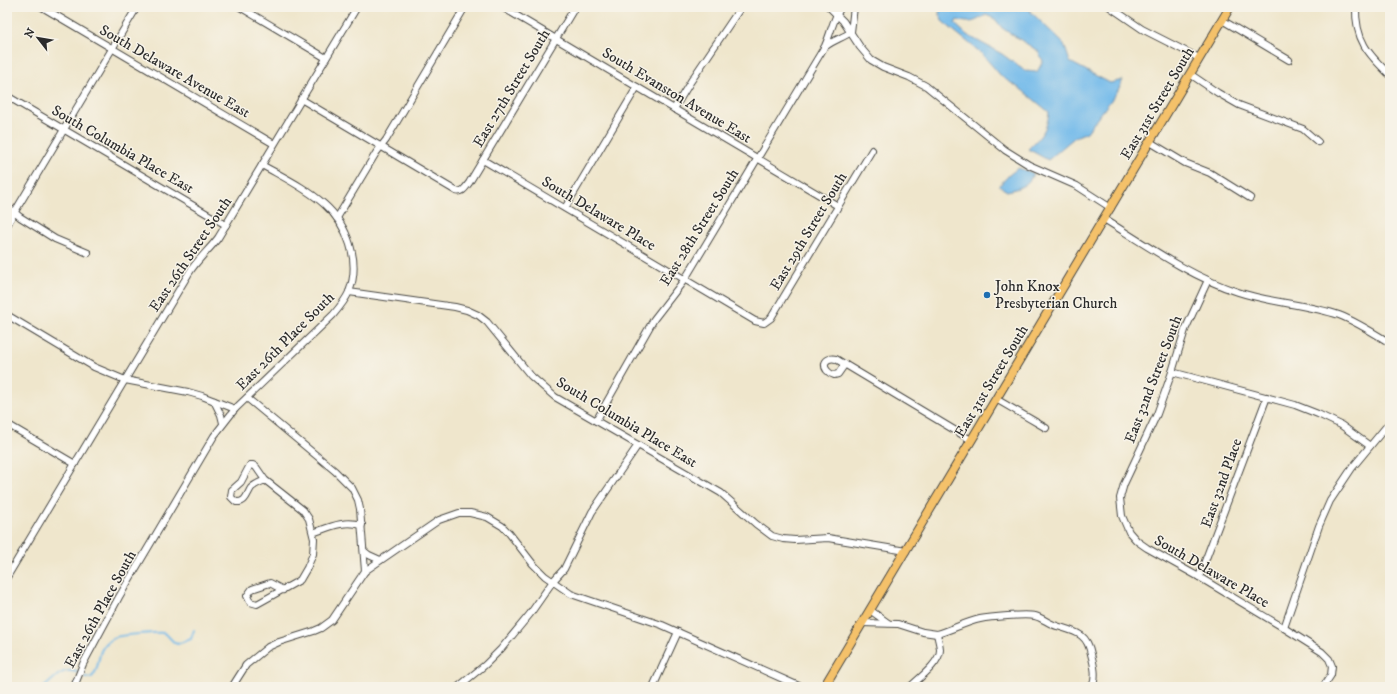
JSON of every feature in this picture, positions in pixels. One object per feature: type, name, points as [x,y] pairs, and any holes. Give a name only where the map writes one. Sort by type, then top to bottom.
[{"type":"main road","name":"East 31st Street South","points":[[824,687],[1230,7]]},
{"type":"street","name":"South Delaware Avenue East","points":[[42,7],[274,144]]},
{"type":"street","points":[[7,225],[137,7]]},
{"type":"street","points":[[240,7],[326,58]]},
{"type":"street","name":"East 26th Street South","points":[[7,577],[194,266],[211,248],[226,225],[357,7]]},
{"type":"street","points":[[337,218],[465,7]]},
{"type":"street","name":"South Evanston Avenue East","points":[[502,7],[838,206]]},
{"type":"street","name":"East 27th Street South","points":[[381,147],[456,191],[463,191],[575,7]]},
{"type":"street","points":[[674,109],[741,7]]},
{"type":"street","points":[[830,7],[837,13],[863,51],[876,64],[909,77],[926,86],[1016,158],[1077,186],[1111,208]]},
{"type":"street","name":"East 28th Street South","points":[[596,421],[654,319],[685,279],[825,46],[831,34],[833,22],[841,7]]},
{"type":"street","points":[[825,46],[834,40],[841,39],[851,32],[854,7]]},
{"type":"street","points":[[1110,7],[1142,29],[1200,58]]},
{"type":"street","points":[[1356,7],[1358,33],[1362,42],[1376,61],[1390,75]]},
{"type":"street","points":[[1222,20],[1289,60]]},
{"type":"street","points":[[1190,74],[1239,105],[1303,129],[1318,142]]},
{"type":"street","points":[[565,208],[637,87]]},
{"type":"street","name":"South Columbia Place East","points":[[7,96],[226,225]]},
{"type":"street","points":[[301,99],[381,147]]},
{"type":"street","points":[[1150,142],[1185,163],[1210,173],[1250,198]]},
{"type":"street","name":"East 29th Street South","points":[[764,323],[771,318],[872,150]]},
{"type":"street","name":"South Delaware Place","points":[[483,160],[755,321],[764,323]]},
{"type":"street","name":"East 26th Place South","points":[[74,687],[87,656],[119,597],[208,446],[224,423],[247,398],[333,315],[349,292],[354,271],[353,256],[348,237],[337,218],[325,204],[310,193],[262,165]]},
{"type":"street","points":[[7,206],[20,217],[62,243],[88,253]]},
{"type":"street","points":[[1104,220],[1181,266],[1224,287],[1252,296],[1305,306],[1340,316],[1357,323],[1390,343]]},
{"type":"street","name":"East 32nd Street South","points":[[1129,532],[1123,520],[1121,511],[1120,498],[1122,491],[1157,414],[1185,330],[1208,280]]},
{"type":"street","name":"South Columbia Place East","points":[[349,292],[441,304],[467,310],[478,315],[487,322],[531,376],[561,401],[721,493],[772,536],[795,540],[828,538],[906,551]]},
{"type":"street","points":[[7,314],[94,367],[125,380],[188,392],[236,409]]},
{"type":"street","points":[[845,364],[972,440]]},
{"type":"street","points":[[1172,372],[1295,405],[1341,425],[1370,446]]},
{"type":"street","name":"East 32nd Place","points":[[1200,577],[1267,397]]},
{"type":"street","points":[[247,398],[335,471],[352,488],[358,500],[362,526],[365,571]]},
{"type":"street","points":[[996,399],[1046,428]]},
{"type":"street","points":[[214,401],[224,423]]},
{"type":"street","points":[[1284,628],[1325,512],[1340,485],[1352,468],[1390,422]]},
{"type":"street","points":[[7,424],[75,464]]},
{"type":"street","points":[[458,687],[485,665],[505,645],[530,614],[552,581],[564,569],[586,522],[600,498],[638,445]]},
{"type":"street","points":[[265,480],[252,487],[246,498],[242,501],[236,502],[231,497],[232,490],[241,482],[250,465],[256,466],[265,480],[303,510],[309,519],[313,533],[313,554],[307,568],[298,582],[257,604],[250,602],[248,596],[252,589],[270,583],[283,590]]},
{"type":"street","points":[[232,687],[246,665],[268,647],[279,642],[314,632],[332,620],[365,571],[439,520],[460,513],[470,513],[487,517],[502,526],[533,564],[552,581],[571,594],[649,620],[801,687]]},
{"type":"street","points":[[313,533],[343,523],[352,523],[362,526]]},
{"type":"street","name":"South Delaware Place","points":[[1129,532],[1137,542],[1200,577],[1322,652],[1329,659],[1332,666],[1331,674],[1323,687]]},
{"type":"street","points":[[364,551],[380,560]]},
{"type":"street","points":[[870,610],[888,624]]},
{"type":"street","points":[[862,623],[898,624],[923,632],[937,634],[980,619],[1025,616],[1040,618],[1074,631],[1084,637],[1088,643],[1094,666],[1095,676],[1092,687]]},
{"type":"street","points":[[653,687],[678,632]]},
{"type":"street","points":[[910,687],[935,663],[939,656],[940,650],[937,634]]},
{"type":"water","points":[[940,7],[1027,7],[1064,44],[1070,62],[1110,83],[1123,80],[1117,92],[1087,132],[1075,137],[1048,160],[1028,149],[1043,133],[1047,124],[1049,112],[1022,90],[1002,77],[981,53],[942,21],[939,11]],"holes":[[[986,15],[995,19],[1002,28],[1038,51],[1043,61],[1037,72],[1025,71],[1002,54],[967,35],[955,24],[957,20],[972,22]]]},
{"type":"water","points":[[1018,168],[1033,173],[1029,181],[1019,188],[1007,191],[999,186],[1009,175]]},
{"type":"waterway","points":[[85,677],[91,678],[94,675],[102,649],[108,642],[116,637],[125,635],[163,633],[177,644],[191,639],[194,630]]},
{"type":"waterway","points":[[44,687],[55,677],[66,671],[77,672]]},
{"type":"place","name":"John Knox Presbyterian Church","points":[[987,295]]}]
